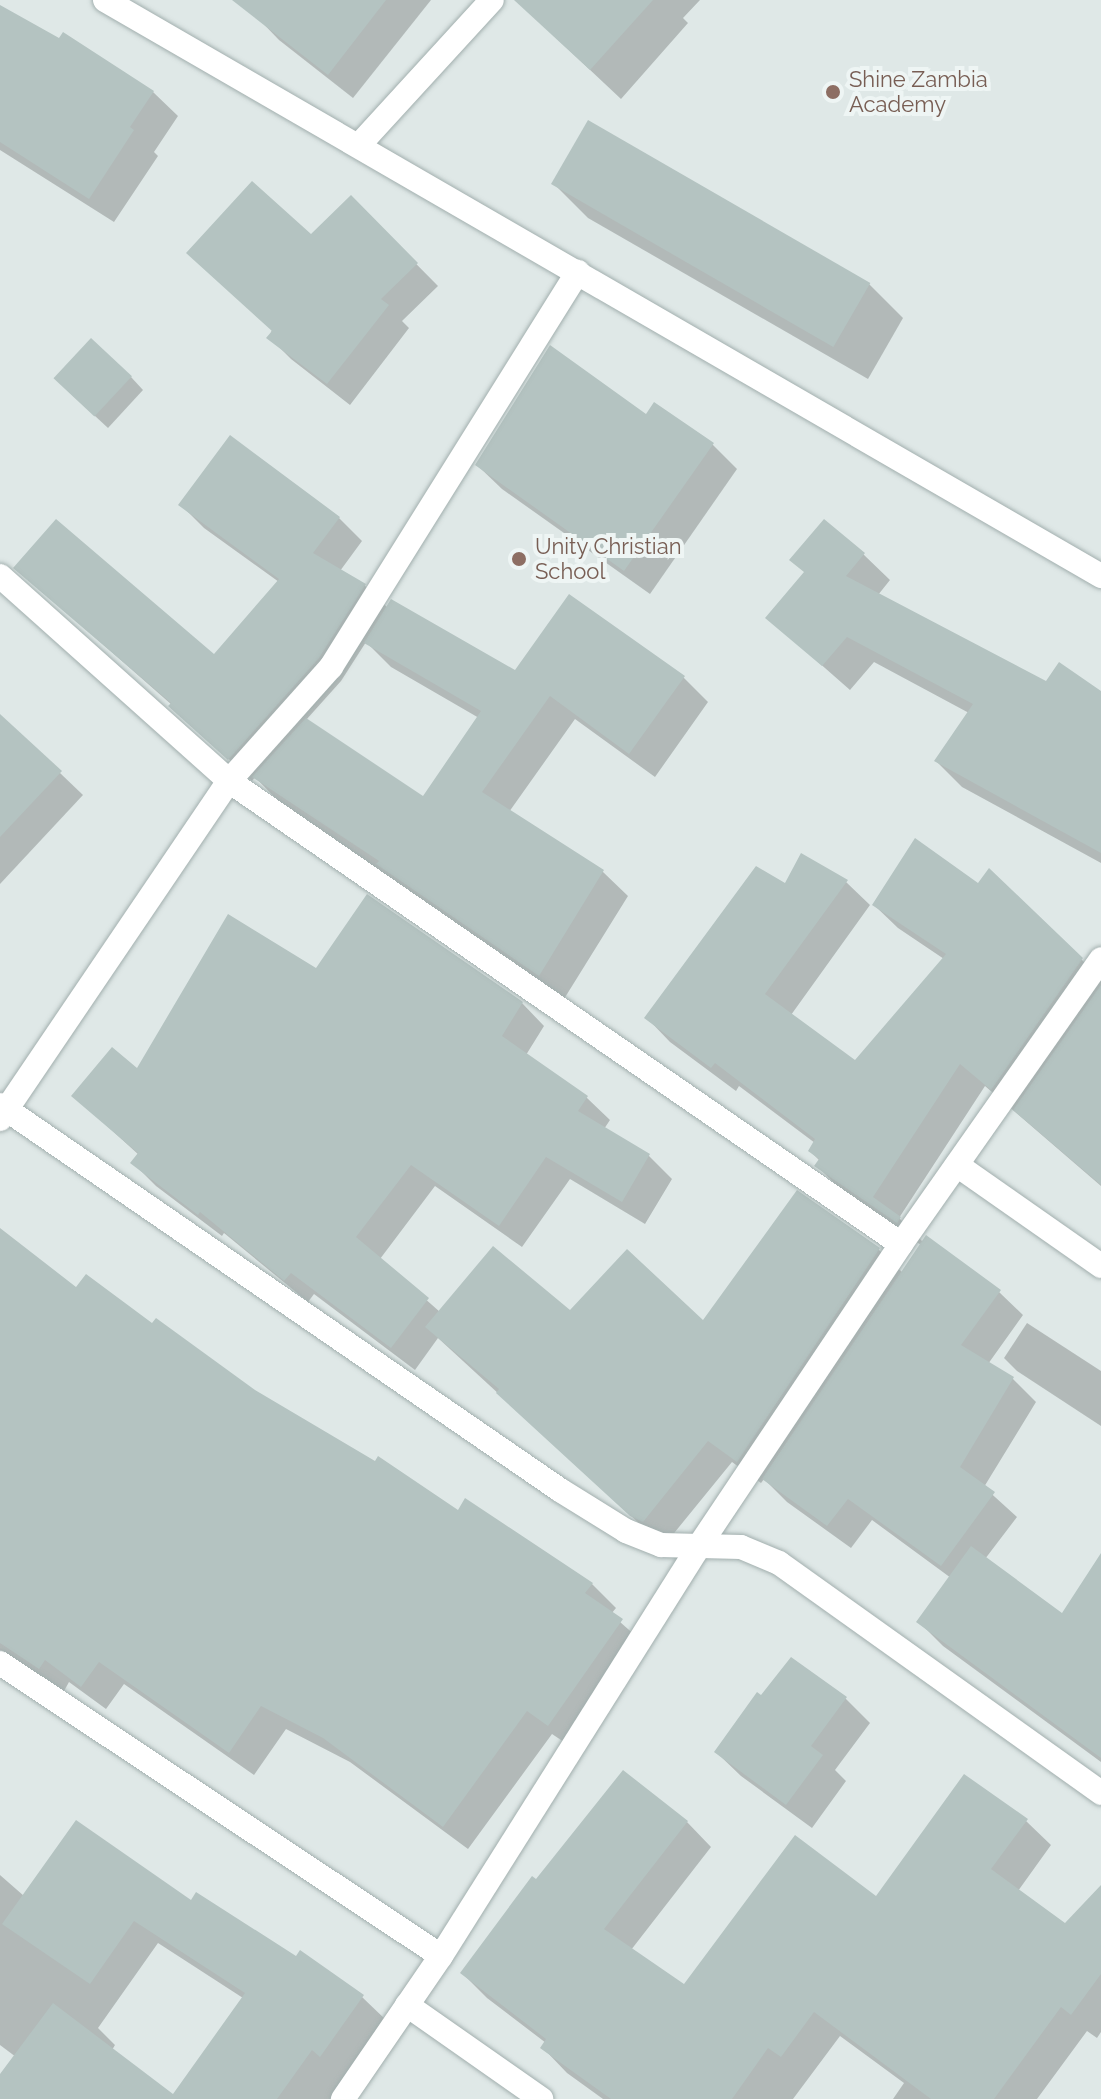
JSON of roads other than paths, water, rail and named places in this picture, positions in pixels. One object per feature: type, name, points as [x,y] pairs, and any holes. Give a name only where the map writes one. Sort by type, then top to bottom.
[{"type":"street","points":[[105,0],[360,144],[1101,576]]},
{"type":"street","points":[[360,144],[492,0]]},
{"type":"street","points":[[578,272],[331,667],[229,781],[2,1112],[560,1490],[661,1545],[741,1547],[779,1563],[1101,1793]]},
{"type":"street","points":[[0,576],[229,781],[901,1244]]},
{"type":"street","points":[[343,2099],[441,1956],[699,1546],[901,1244],[1101,959]]},
{"type":"street","points":[[957,1165],[1101,1266]]},
{"type":"street","points":[[0,1663],[441,1956]]},
{"type":"street","points":[[407,2005],[541,2099]]},
{"type":"place","name":"Shine Zambia Academy","points":[[833,92]]},
{"type":"place","name":"Unity Christian School","points":[[519,559]]}]
